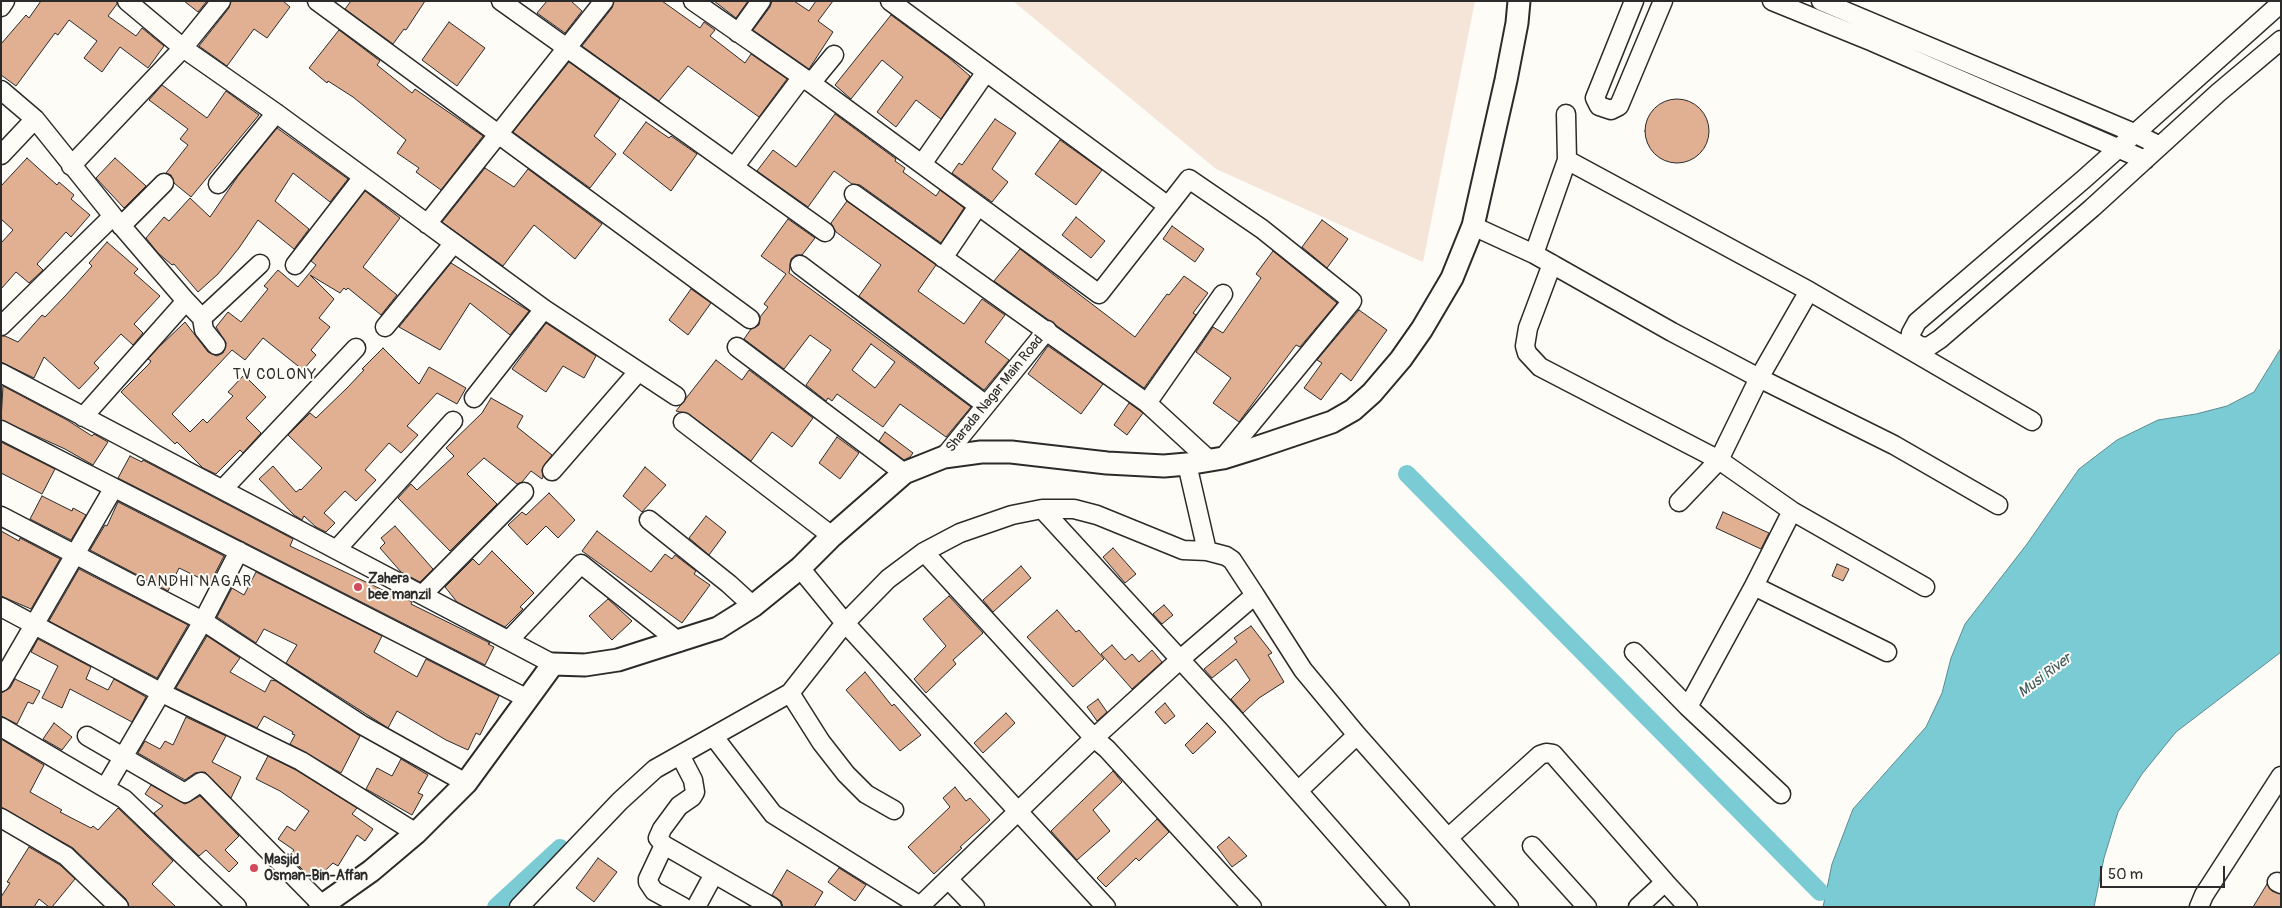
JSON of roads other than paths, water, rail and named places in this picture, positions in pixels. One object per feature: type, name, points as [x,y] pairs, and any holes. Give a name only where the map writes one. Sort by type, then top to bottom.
[{"type":"street","points":[[1,7],[5,1]]},
{"type":"street","points":[[127,1],[183,48],[276,112],[544,309],[676,396]]},
{"type":"street","points":[[71,166],[183,48],[221,1]]},
{"type":"street","points":[[316,1],[750,319]]},
{"type":"street","points":[[501,1],[825,232]]},
{"type":"street","points":[[427,224],[604,1]]},
{"type":"street","points":[[738,33],[761,1]]},
{"type":"street","points":[[890,1],[1168,206]]},
{"type":"street","points":[[1,373],[553,664],[585,664],[618,660],[718,628],[753,606],[800,568],[832,536],[904,473],[944,457],[981,452],[1011,452],[1107,463],[1164,466],[1186,464],[1216,459],[1332,422],[1359,404],[1400,359],[1422,329],[1482,230],[1517,23],[1519,1]]},
{"type":"street","points":[[1634,1],[1595,98],[1599,106],[1611,110],[1619,106],[1663,1]]},
{"type":"street","points":[[1772,1],[1873,42],[2145,160]]},
{"type":"street","points":[[1821,1],[2134,133],[2160,146]]},
{"type":"street","points":[[2281,2],[1917,322],[1910,339],[1920,346],[1928,347],[1940,338],[2281,40]]},
{"type":"street","points":[[699,3],[1099,294],[1189,179],[1262,229],[1352,301],[1216,459]]},
{"type":"street","points":[[735,166],[806,80],[834,55]]},
{"type":"street","points":[[922,164],[986,72]]},
{"type":"street","points":[[1,90],[35,119],[117,221],[202,318],[204,330],[216,345]]},
{"type":"street","points":[[218,184],[276,112]]},
{"type":"street","points":[[1530,252],[1567,160],[1566,114]]},
{"type":"street","points":[[1,155],[35,119]]},
{"type":"street","points":[[1567,160],[1809,291],[2032,421]]},
{"type":"street","points":[[295,265],[363,177]]},
{"type":"street","points":[[1,326],[117,221],[164,183]]},
{"type":"street","points":[[854,194],[1147,403],[1216,459]]},
{"type":"street","points":[[943,258],[978,206]]},
{"type":"street","points":[[1482,230],[1530,252],[1759,378],[1894,445],[1998,505]]},
{"type":"street","points":[[385,327],[454,243]]},
{"type":"street","points":[[202,318],[260,264]]},
{"type":"street","points":[[1552,264],[1526,338],[1527,353],[1540,367],[1719,460],[1792,511],[1925,588]]},
{"type":"street","points":[[800,265],[986,405]]},
{"type":"street","points":[[1679,502],[1719,460],[1759,378],[1809,291]]},
{"type":"street","points":[[1147,403],[1223,294]]},
{"type":"street","points":[[83,417],[186,300]]},
{"type":"street","points":[[474,398],[544,309]]},
{"type":"street","name":"Sharada Nagar Main Road","points":[[944,457],[1047,330]]},
{"type":"street","points":[[738,347],[904,473]]},
{"type":"street","points":[[223,489],[356,348]]},
{"type":"street","points":[[552,471],[638,372]]},
{"type":"street","points":[[337,549],[453,421]]},
{"type":"street","points":[[683,422],[832,536]]},
{"type":"street","points":[[1,430],[526,698]]},
{"type":"street","points":[[1186,464],[1205,546]]},
{"type":"street","points":[[1,682],[114,489]]},
{"type":"street","points":[[422,595],[524,492]]},
{"type":"street","points":[[1042,509],[1298,791],[1400,907]]},
{"type":"street","points":[[519,907],[620,801],[655,769],[790,693],[841,618],[924,552],[960,533],[1012,515],[1042,509],[1074,509],[1097,514],[1167,545],[1183,550],[1205,546],[1232,560],[1303,670],[1357,735],[1509,907]]},
{"type":"street","points":[[1688,707],[1754,586],[1792,511]]},
{"type":"street","points":[[1,516],[203,621],[362,725],[466,783]]},
{"type":"street","points":[[649,520],[729,584],[753,606]]},
{"type":"street","points":[[105,788],[122,756],[162,693],[203,621],[239,551]]},
{"type":"street","points":[[924,552],[1252,907]]},
{"type":"street","points":[[509,640],[581,564],[679,642]]},
{"type":"street","points":[[800,568],[841,618],[1106,907]]},
{"type":"street","points":[[1754,586],[1887,652]]},
{"type":"street","points":[[714,737],[772,814],[920,906],[1094,738],[1255,595]]},
{"type":"street","points":[[1,607],[162,693],[301,761],[416,833]]},
{"type":"street","points":[[1634,652],[1688,707],[1781,794]]},
{"type":"street","points":[[87,736],[185,793],[201,782],[321,906],[370,871],[416,833],[466,783],[526,698],[553,664]]},
{"type":"street","points":[[790,693],[820,742],[846,774],[866,794],[894,810]]},
{"type":"street","points":[[1,727],[124,800],[237,907]]},
{"type":"street","points":[[1298,791],[1357,735]]},
{"type":"street","points":[[1448,838],[1540,755],[1546,753],[1553,754],[1688,907]]},
{"type":"street","points":[[680,755],[693,780],[695,792],[692,797],[679,806],[662,829],[658,838],[664,845],[772,907]]},
{"type":"street","points":[[2199,907],[2204,894],[2281,776]]},
{"type":"street","points":[[1,818],[66,856],[119,907]]},
{"type":"street","points":[[664,845],[648,882],[654,891],[683,907]]},
{"type":"street","points":[[1532,846],[1587,907]]},
{"type":"street","points":[[696,907],[714,874]]},
{"type":"street","points":[[948,879],[975,907]]},
{"type":"street","points":[[1638,907],[1664,882]]},
{"type":"water","name":"Musi River","points":[[2281,348],[2281,652],[2176,732],[2142,774],[2118,812],[2104,858],[2094,907],[1823,907],[1832,864],[1853,809],[1926,727],[1942,693],[1951,658],[1965,624],[2027,544],[2079,469],[2117,440],[2158,420],[2196,414],[2227,406],[2254,392]]},
{"type":"waterway","points":[[1407,474],[1820,892]]},
{"type":"waterway","points":[[496,907],[560,848]]},
{"type":"place","name":"Zahera bee manzil","points":[[358,587]]},
{"type":"place","name":"Masjid Osman-Bin-Affan","points":[[254,868]]},
{"type":"district","name":"TV COLONY","points":[[275,375]]},
{"type":"district","name":"GANDHI NAGAR","points":[[194,582]]}]
